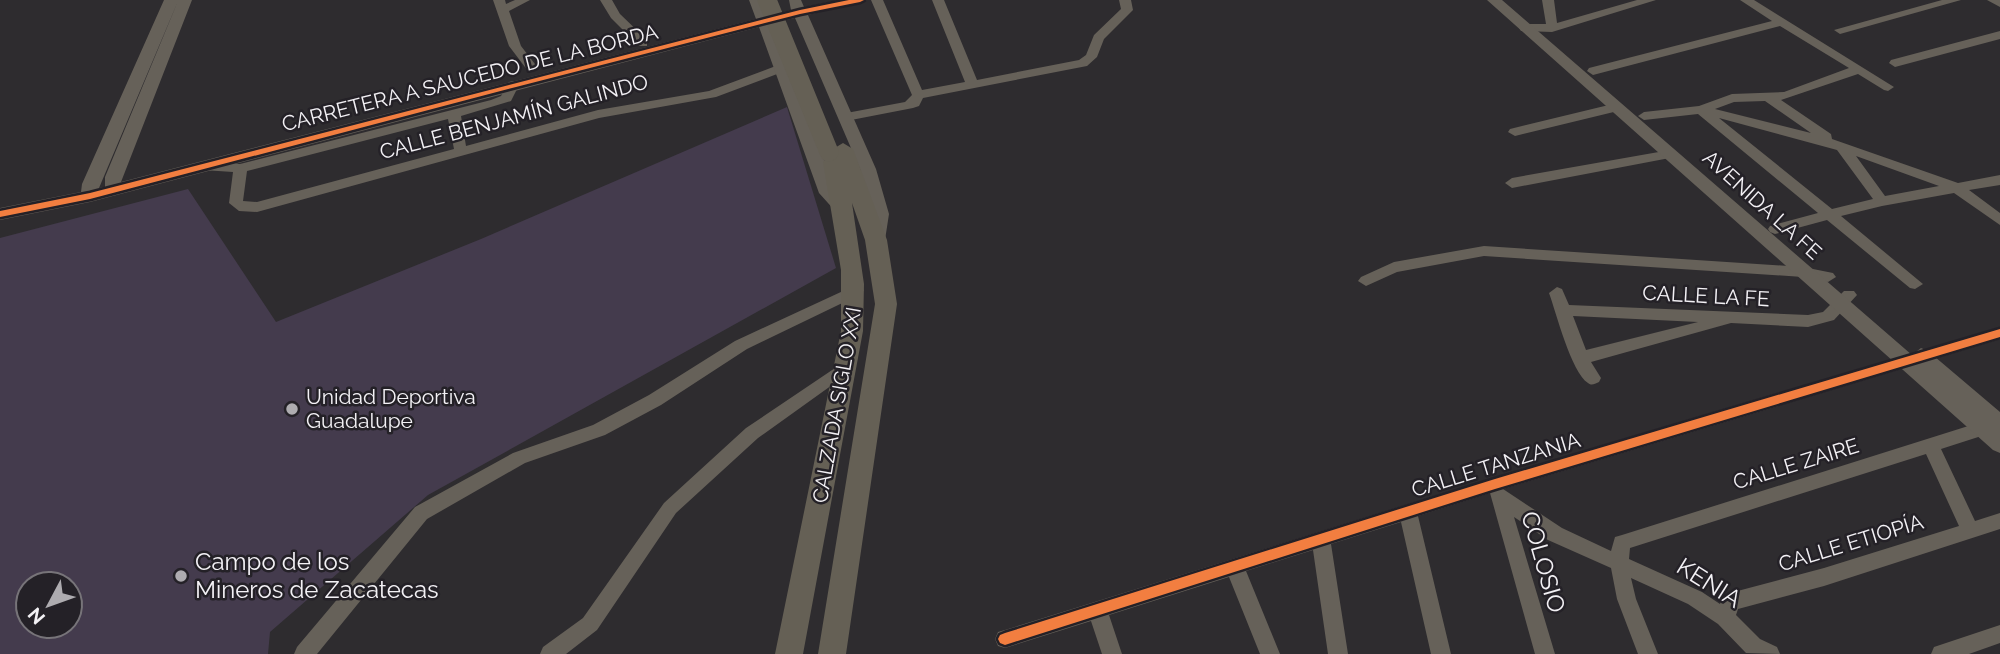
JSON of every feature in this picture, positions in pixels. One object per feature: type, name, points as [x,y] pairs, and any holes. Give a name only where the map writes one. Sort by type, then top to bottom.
[{"type":"main road","points":[[792,7],[836,150]]},
{"type":"main road","name":"CALZADA SIGLO XXI","points":[[762,8],[836,150],[876,240],[885,284],[883,328],[832,654]]},
{"type":"main road","name":"CALZADA SIGLO XXI","points":[[789,654],[847,366],[856,290],[836,150]]},
{"type":"street","points":[[90,190],[172,0]]},
{"type":"street","points":[[113,183],[185,0]]},
{"type":"street","points":[[524,0],[500,5],[517,51],[532,68]]},
{"type":"street","points":[[606,0],[615,16],[643,43]]},
{"type":"street","name":"CARRETERA A SAUCEDO DE LA BORDA","points":[[792,7],[812,0]]},
{"type":"street","name":"CARRETERA A SAUCEDO DE LA BORDA","points":[[0,214],[532,68],[643,43],[762,8],[860,0]]},
{"type":"street","points":[[846,117],[908,105],[914,103],[918,94],[877,0]]},
{"type":"street","points":[[937,0],[972,83]]},
{"type":"street","points":[[918,94],[1083,64],[1091,57],[1098,38],[1127,10],[1125,0]]},
{"type":"street","name":"AVENIDA LA FE","points":[[1494,0],[1539,28],[1617,107],[1803,272],[1844,299],[1995,425],[2000,444]]},
{"type":"street","name":"AVENIDA LA FE","points":[[1507,0],[1774,229],[1828,277],[1844,299]]},
{"type":"street","points":[[1539,28],[1548,0]]},
{"type":"street","points":[[1539,28],[1650,0]]},
{"type":"street","points":[[1746,0],[1888,87]]},
{"type":"street","points":[[1840,30],[1955,0]]},
{"type":"street","points":[[1993,0],[2000,4]]},
{"type":"street","name":"CALZADA SIGLO XXI","points":[[792,7],[812,40],[874,187],[880,214],[876,240]]},
{"type":"street","points":[[762,8],[781,68],[828,193],[843,209]]},
{"type":"street","name":"CARRETERA A SAUCEDO DE LA BORDA","points":[[113,183],[203,166],[513,85],[762,8]]},
{"type":"street","points":[[1593,71],[1781,22]]},
{"type":"street","points":[[1895,63],[2000,35]]},
{"type":"street","points":[[774,44],[791,38],[812,40]]},
{"type":"street","name":"CALLE BENJAMÍN GALINDO","points":[[240,168],[236,204],[244,208],[257,207],[598,114],[644,103],[712,94],[781,68]]},
{"type":"street","points":[[1644,116],[1701,110],[1732,98],[1786,96],[1859,69]]},
{"type":"street","points":[[203,166],[240,168],[454,114],[496,103],[506,98],[513,85]]},
{"type":"street","points":[[1770,98],[1844,149],[1882,201]]},
{"type":"street","points":[[1515,132],[1617,107]]},
{"type":"street","points":[[1701,110],[1820,139],[1955,187],[2000,220]]},
{"type":"street","points":[[1701,110],[1915,284]]},
{"type":"street","points":[[454,114],[461,152]]},
{"type":"street","points":[[1512,183],[1670,154]]},
{"type":"street","points":[[1774,229],[1882,201],[2000,180]]},
{"type":"street","points":[[1366,281],[1394,267],[1483,251],[1803,272],[1828,277]]},
{"type":"street","points":[[304,654],[421,513],[519,458],[599,430],[654,400],[741,345],[856,290]]},
{"type":"street","points":[[1557,293],[1581,358],[1593,378]]},
{"type":"street","name":"CALLE LA FE","points":[[1563,310],[1808,321],[1828,316],[1844,299]]},
{"type":"street","points":[[1581,358],[1721,324],[1723,317]]},
{"type":"street","name":"CALLE TANZANIA","points":[[1004,639],[1408,512],[1497,491],[1913,357],[2000,333]]},
{"type":"street","points":[[550,654],[590,624],[670,508],[752,433],[847,366]]},
{"type":"street","name":"CALLE ZAIRE","points":[[1617,560],[1622,543],[1995,425]]},
{"type":"street","points":[[1931,445],[1970,530]]},
{"type":"street","name":"KENIA","points":[[1497,491],[1555,534],[1617,560],[1695,598],[1725,618],[1759,651]]},
{"type":"street","name":"COLOSIO","points":[[1497,491],[1545,654]]},
{"type":"street","points":[[1408,512],[1441,654]]},
{"type":"street","name":"CALLE ETIOPÍA","points":[[1725,618],[1730,602],[1824,577],[2000,521]]},
{"type":"street","points":[[1321,540],[1338,654]]},
{"type":"street","points":[[1617,560],[1622,583],[1648,654]]},
{"type":"street","points":[[1235,566],[1270,654]]},
{"type":"street","points":[[1098,611],[1112,654]]},
{"type":"street","points":[[1952,652],[2000,634]]},
{"type":"shaded area","name":"Unidad Deportiva Guadalupe","points":[[787,107],[836,268],[428,495],[270,632],[268,654],[0,654],[0,238],[188,189],[276,322],[481,239]]},
{"type":"cycle path","points":[[0,214],[90,196],[513,85],[800,12],[860,0]]},
{"type":"cycle path","points":[[1005,639],[1495,484],[2000,333]]},
{"type":"place","name":"Unidad Deportiva Guadalupe","points":[[292,409]]},
{"type":"place","name":"Campo de los Mineros de Zacatecas","points":[[181,576]]}]
